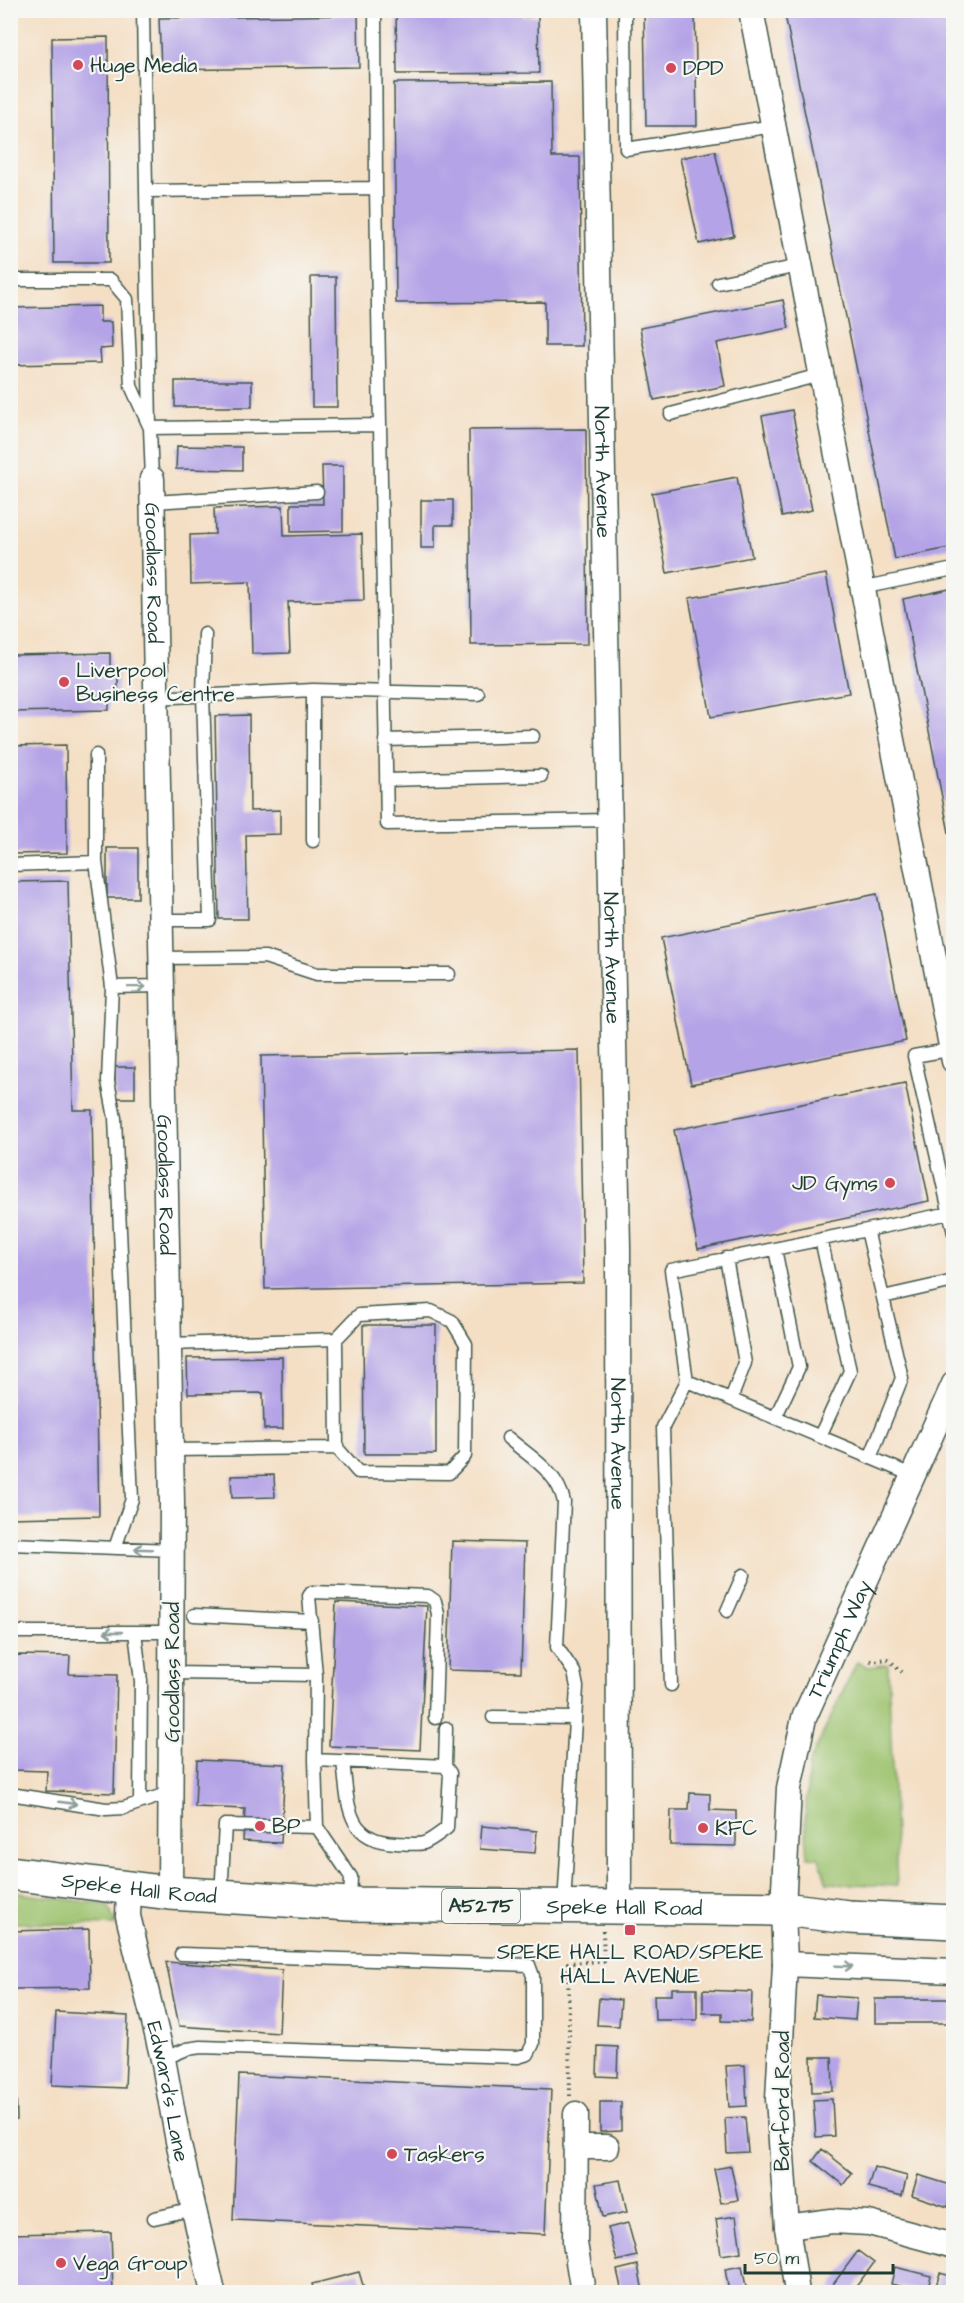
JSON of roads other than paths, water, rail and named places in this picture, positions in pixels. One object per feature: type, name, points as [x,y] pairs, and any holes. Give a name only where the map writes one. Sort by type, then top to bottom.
[{"type":"highway","name":"Speke Hall Road","points":[[10,1873],[170,1893],[350,1904],[783,1909],[849,1917],[954,1922]]},
{"type":"street","name":"North Avenue","points":[[594,10],[618,1247],[611,1906]]},
{"type":"street","points":[[751,10],[925,919],[953,1053]]},
{"type":"street","name":"Goodlass Road","points":[[153,490],[172,1550],[170,1893]]},
{"type":"street","name":"Triumph Way","points":[[783,1909],[789,1788],[804,1718],[951,1396]]},
{"type":"street","name":"Edward's Lane","points":[[129,1889],[128,1916],[163,2060],[213,2292]]},
{"type":"street","name":"Barford Road","points":[[783,1909],[785,1964],[778,2099],[787,2227],[797,2292]]},
{"type":"street","points":[[785,1964],[954,1971]]},
{"type":"street","points":[[576,2114],[575,2243],[583,2292]]},
{"type":"street","points":[[576,2147],[607,2147]]},
{"type":"street","points":[[787,2227],[832,2222],[869,2223],[954,2246]]},
{"type":"lane","points":[[143,10],[153,490],[317,492]]},
{"type":"lane","points":[[375,10],[387,824],[609,820]]},
{"type":"lane","points":[[625,10],[626,149],[773,126]]},
{"type":"lane","points":[[148,192],[376,188]]},
{"type":"lane","points":[[718,283],[800,266]]},
{"type":"lane","points":[[10,280],[111,280],[127,299],[131,386],[150,428]]},
{"type":"lane","points":[[672,414],[820,375]]},
{"type":"lane","points":[[150,428],[380,425]]},
{"type":"lane","points":[[861,588],[954,569]]},
{"type":"lane","points":[[159,920],[210,920],[203,694],[205,634]]},
{"type":"lane","points":[[313,690],[313,841]]},
{"type":"lane","points":[[155,698],[313,690],[478,694]]},
{"type":"lane","points":[[385,740],[533,736]]},
{"type":"lane","points":[[96,755],[96,862],[112,987],[108,1081],[115,1118],[132,1499],[115,1548]]},
{"type":"lane","points":[[386,780],[541,776]]},
{"type":"lane","points":[[10,865],[96,862]]},
{"type":"lane","points":[[160,958],[266,957],[317,974],[449,974]]},
{"type":"lane","points":[[112,987],[161,986]]},
{"type":"lane","points":[[953,1053],[914,1056],[954,1233]]},
{"type":"lane","points":[[671,1685],[663,1427],[687,1381],[671,1270],[950,1213]]},
{"type":"lane","points":[[867,1230],[902,1378],[870,1458]]},
{"type":"lane","points":[[820,1437],[849,1371],[821,1239]]},
{"type":"lane","points":[[775,1418],[799,1367],[776,1249]]},
{"type":"lane","points":[[726,1258],[745,1363],[731,1399]]},
{"type":"lane","points":[[883,1297],[954,1281]]},
{"type":"lane","points":[[168,1344],[336,1339],[360,1315],[431,1311],[452,1321],[466,1344],[465,1456],[449,1473],[358,1472],[337,1448],[336,1339]]},
{"type":"lane","points":[[687,1381],[914,1476]]},
{"type":"lane","points":[[508,1438],[551,1474],[561,1487],[564,1502],[557,1647],[574,1672],[577,1687],[564,1906]]},
{"type":"lane","points":[[170,1450],[337,1448]]},
{"type":"lane","points":[[10,1544],[172,1550]]},
{"type":"lane","points":[[727,1611],[743,1575]]},
{"type":"lane","points":[[350,1904],[351,1877],[317,1827],[316,1675],[309,1596],[312,1592],[428,1596],[435,1601],[438,1614],[435,1718]]},
{"type":"lane","points":[[194,1616],[312,1621]]},
{"type":"lane","points":[[10,1632],[171,1632]]},
{"type":"lane","points":[[135,1632],[141,1681],[140,1802]]},
{"type":"lane","points":[[171,1673],[316,1675]]},
{"type":"lane","points":[[493,1717],[576,1718]]},
{"type":"lane","points":[[343,1761],[348,1809],[360,1832],[379,1842],[424,1845],[447,1828],[450,1773],[445,1766],[446,1728]]},
{"type":"lane","points":[[315,1760],[445,1766]]},
{"type":"lane","points":[[10,1794],[106,1809],[124,1808],[172,1792]]},
{"type":"lane","points":[[221,1896],[225,1826],[317,1827]]},
{"type":"lane","points":[[163,2060],[188,2049],[201,2047],[519,2057],[528,2054],[532,2044],[533,1976],[529,1965],[181,1954]]},
{"type":"lane","points":[[154,2218],[194,2209]]},
{"type":"place","name":"Huge Media","points":[[78,65]]},
{"type":"place","name":"DPD","points":[[671,68]]},
{"type":"place","name":"Liverpool Business Centre","points":[[64,682]]},
{"type":"place","name":"JD Gyms","points":[[890,1183]]},
{"type":"place","name":"BP","points":[[260,1826]]},
{"type":"place","name":"KFC","points":[[703,1828]]},
{"type":"place","name":"SPEKE HALL ROAD/SPEKE HALL AVENUE","points":[[630,1930]]},
{"type":"place","name":"Taskers","points":[[392,2154]]},
{"type":"place","name":"Vega Group","points":[[61,2263]]}]
